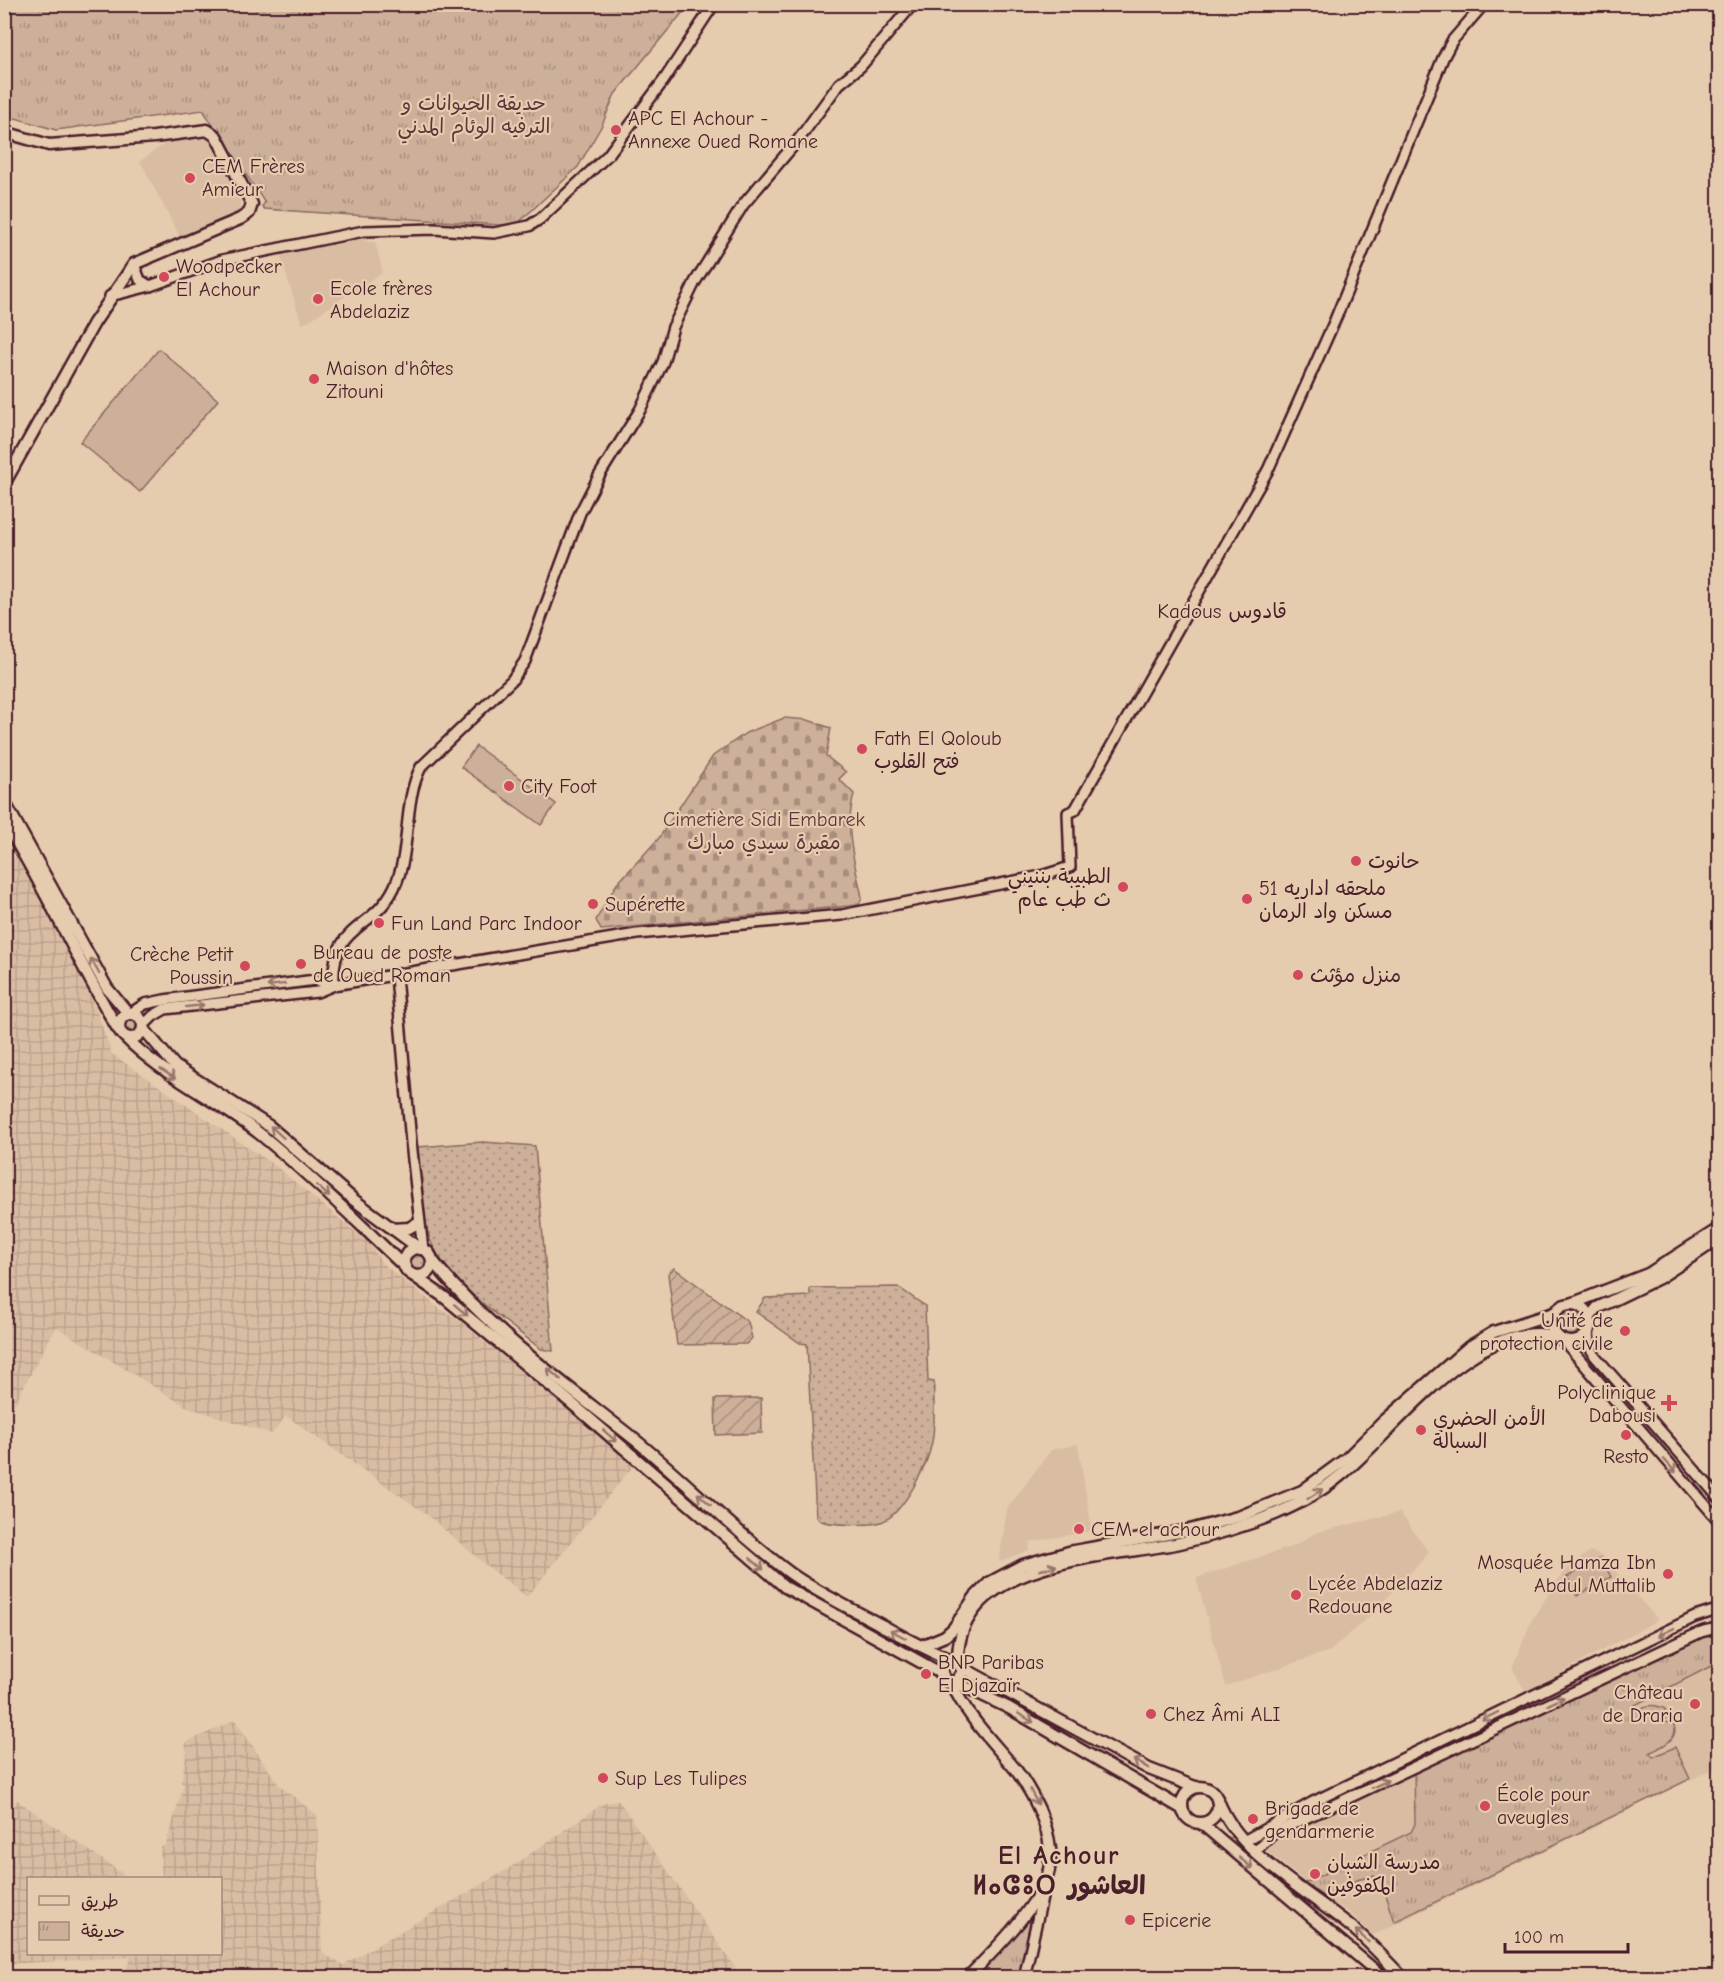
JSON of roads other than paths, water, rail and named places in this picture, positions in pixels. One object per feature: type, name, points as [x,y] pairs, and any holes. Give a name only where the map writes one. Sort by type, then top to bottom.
[{"type":"main road","points":[[4,132],[49,145],[154,138],[203,129],[212,133],[249,194],[252,204],[249,213],[240,219],[134,264],[110,296],[4,484]]},
{"type":"main road","points":[[4,801],[107,988],[130,1013],[140,1017],[143,1027],[162,1054],[175,1066],[269,1126],[354,1200],[391,1229],[422,1249],[461,1295],[507,1336],[659,1460],[776,1562],[814,1588],[1149,1769],[1195,1787],[1209,1789],[1218,1800],[1224,1816],[1244,1841],[1354,1929],[1403,1977]]},
{"type":"main road","points":[[4,821],[50,899],[90,980],[121,1033],[145,1058],[261,1135],[414,1276],[444,1297],[582,1412],[785,1587],[953,1682],[1009,1708],[1181,1808],[1189,1820],[1202,1824],[1384,1977]]},
{"type":"main road","points":[[121,1033],[121,1017],[130,1013]]},
{"type":"main road","points":[[121,1033],[133,1038],[143,1027]]},
{"type":"main road","points":[[391,1229],[403,1230],[419,1222]]},
{"type":"main road","points":[[921,1646],[953,1629],[963,1611],[989,1583],[1023,1565],[1060,1554],[1152,1538],[1210,1524],[1276,1504],[1302,1491],[1347,1458],[1383,1422],[1468,1347],[1501,1329],[1554,1313],[1562,1306],[1648,1274],[1719,1228]]},
{"type":"main road","points":[[1589,1318],[1598,1308],[1659,1278],[1719,1238]]},
{"type":"main road","points":[[405,1268],[404,1259],[408,1252],[422,1249]]},
{"type":"main road","points":[[414,1276],[427,1273],[432,1260]]},
{"type":"main road","points":[[953,1682],[962,1676],[957,1664],[957,1646],[966,1622],[974,1611],[1006,1582],[1062,1563],[1207,1536],[1275,1514],[1305,1500],[1343,1474],[1407,1410],[1481,1349],[1512,1336],[1544,1333],[1561,1339],[1581,1340],[1588,1331],[1589,1318],[1583,1308],[1571,1304]]},
{"type":"main road","points":[[1554,1313],[1552,1325],[1561,1339]]},
{"type":"main road","points":[[942,1674],[943,1666],[957,1664]]},
{"type":"main road","points":[[953,1682],[975,1724],[1034,1794],[1047,1835],[1047,1877],[1019,1920],[967,1977]]},
{"type":"main road","points":[[1181,1808],[1185,1794],[1195,1787]]},
{"type":"main road","points":[[1202,1824],[1216,1815],[1218,1800]]},
{"type":"street","points":[[110,296],[150,286],[222,260],[364,231],[434,229],[494,233],[529,226],[540,219],[608,155],[664,80],[714,4]]},
{"type":"street","points":[[334,985],[333,965],[339,946],[352,931],[382,906],[397,880],[418,773],[428,759],[512,680],[525,661],[580,513],[598,476],[640,410],[663,362],[673,327],[695,282],[743,205],[799,139],[839,84],[861,66],[913,4]]},
{"type":"street","points":[[130,1013],[145,1004],[165,1004],[315,980],[334,985],[637,934],[842,915],[1041,876],[1070,867],[1068,813],[1075,810],[1170,639],[1258,490],[1335,320],[1443,58],[1452,41],[1484,4]]},
{"type":"street","points":[[134,264],[140,280],[150,286]]},
{"type":"street","points":[[396,976],[422,1249]]},
{"type":"street","points":[[143,1027],[165,1004]]},
{"type":"street","points":[[1588,1331],[1589,1345],[1595,1356],[1719,1499]]},
{"type":"street","points":[[1561,1339],[1719,1522]]},
{"type":"street","points":[[1244,1841],[1334,1792],[1695,1617],[1719,1609]]},
{"type":"street","points":[[1255,1851],[1274,1833],[1701,1632],[1719,1627]]},
{"type":"street","points":[[1024,1977],[1047,1877]]},
{"type":"place","name":"APC El Achour - Annexe Oued Romane","points":[[616,130]]},
{"type":"place","name":"CEM Frères Amieur","points":[[190,178]]},
{"type":"place","name":"Woodpecker El Achour","points":[[164,277]]},
{"type":"place","name":"Ecole frères Abdelaziz","points":[[318,299]]},
{"type":"place","name":"Maison d'hôtes Zitouni","points":[[314,379]]},
{"type":"place","name":"Fath El Qoloub فتح القلوب","points":[[862,749]]},
{"type":"place","name":"City Foot","points":[[509,786]]},
{"type":"place","name":"حانوت","points":[[1356,861]]},
{"type":"place","name":"الطبيبة بننيني ث طب عام","points":[[1123,887]]},
{"type":"place","name":"ملحقه اداريه 51 مسكن واد الرمان","points":[[1247,899]]},
{"type":"place","name":"Supérette","points":[[593,904]]},
{"type":"place","name":"Fun Land Parc Indoor","points":[[379,923]]},
{"type":"place","name":"Bureau de poste de Oued Roman","points":[[301,964]]},
{"type":"place","name":"Crèche Petit Poussin","points":[[245,966]]},
{"type":"place","name":"منزل مؤثث","points":[[1298,975]]},
{"type":"place","name":"Unité de protection civile","points":[[1625,1331]]},
{"type":"place","name":"Polyclinique Dabousi","points":[[1669,1403]]},
{"type":"place","name":"الأمن الحضري السبالة","points":[[1421,1430]]},
{"type":"place","name":"Resto","points":[[1626,1435]]},
{"type":"place","name":"CEM el achour","points":[[1079,1529]]},
{"type":"place","name":"Mosquée Hamza Ibn Abdul Muttalib","points":[[1668,1574]]},
{"type":"place","name":"Lycée Abdelaziz Redouane","points":[[1296,1595]]},
{"type":"place","name":"BNP Paribas El Djazaïr","points":[[926,1674]]},
{"type":"place","name":"Château de Draria","points":[[1695,1704]]},
{"type":"place","name":"Chez Âmi ALI","points":[[1151,1714]]},
{"type":"place","name":"Sup Les Tulipes","points":[[603,1778]]},
{"type":"place","name":"École pour aveugles","points":[[1485,1806]]},
{"type":"place","name":"Brigade de gendarmerie","points":[[1253,1819]]},
{"type":"place","name":"مدرسة الشبان المكفوفين","points":[[1315,1874]]},
{"type":"place","name":"Epicerie","points":[[1130,1920]]},
{"type":"district","name":"Kadous قادوس","points":[[1222,611]]},
{"type":"district","name":"El Achour ⵍⴰⵛⵓⵔ العاشور","points":[[1059,1870]]},
{"type":"park label","name":"حديقة الحيوانات و الترفيه الوئام المدني","points":[[474,114]]},
{"type":"park label","name":"Cimetière Sidi Embarek مقبرة سيدي مبارك","points":[[764,830]]}]
